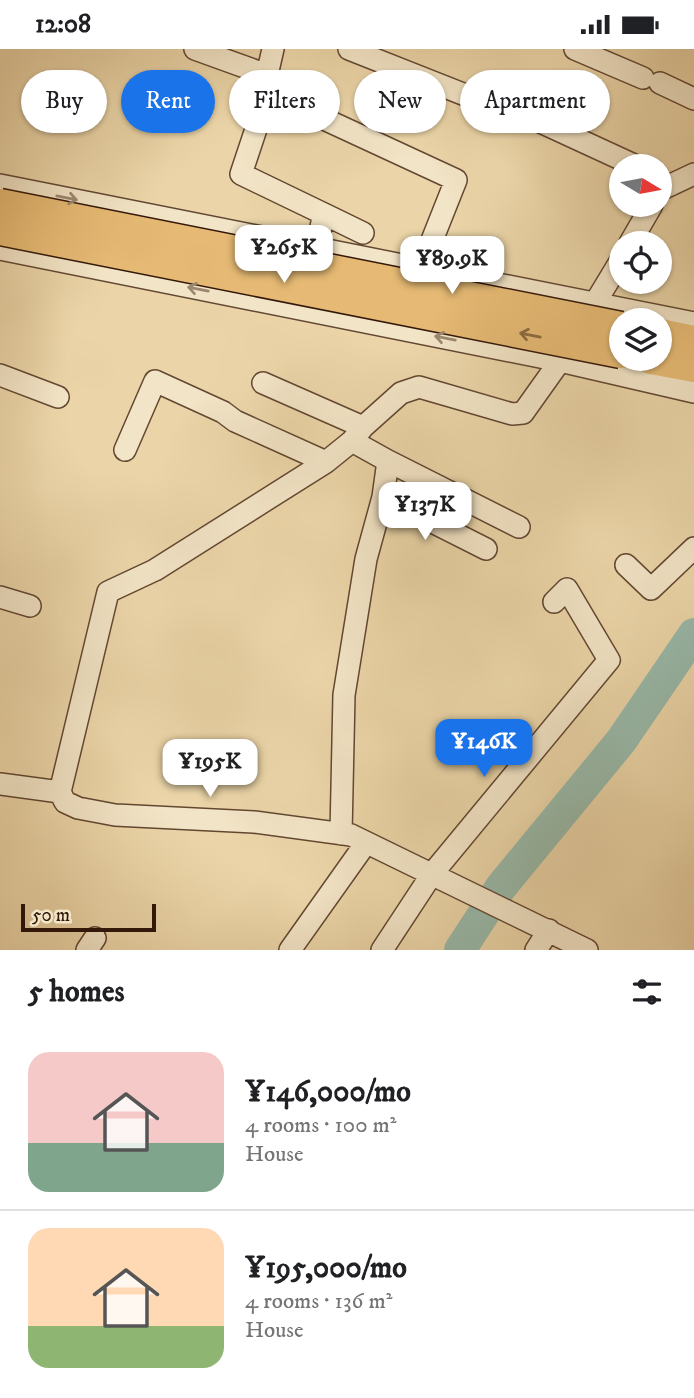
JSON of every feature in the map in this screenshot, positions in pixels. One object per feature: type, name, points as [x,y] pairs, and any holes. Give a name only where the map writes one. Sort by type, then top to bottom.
[{"type":"highway","points":[[0,204],[609,325]]},
{"type":"highway","points":[[0,230],[609,351]]},
{"type":"highway","points":[[672,363],[694,367]]},
{"type":"street","points":[[195,49],[238,70]]},
{"type":"street","points":[[269,70],[273,49]]},
{"type":"street","points":[[349,49],[516,113],[609,154]]},
{"type":"street","points":[[576,49],[694,99]]},
{"type":"street","points":[[340,121],[456,180],[421,268]]},
{"type":"street","points":[[253,133],[241,174],[363,233]]},
{"type":"street","points":[[672,184],[694,174]]},
{"type":"street","points":[[0,185],[597,303],[684,336]]},
{"type":"street","points":[[316,248],[324,214]]},
{"type":"street","points":[[0,250],[560,361],[694,392]]},
{"type":"street","points":[[587,950],[366,842],[341,834],[254,822],[115,815],[78,809],[65,802],[60,792],[108,592],[155,570],[326,462],[401,393],[419,387],[512,414],[523,413],[560,361],[609,282]]},
{"type":"street","points":[[0,375],[58,397]]},
{"type":"street","points":[[125,450],[155,381],[223,412],[234,421],[326,462]]},
{"type":"street","points":[[263,383],[358,434],[388,461],[519,527]]},
{"type":"street","points":[[341,834],[344,695],[366,559],[383,497],[388,461]]},
{"type":"street","points":[[383,497],[486,549]]},
{"type":"street","points":[[626,565],[651,589],[694,548]]},
{"type":"street","points":[[382,950],[432,874],[609,660],[567,589],[554,602]]},
{"type":"street","points":[[0,597],[30,606]]},
{"type":"street","points":[[0,784],[60,792]]},
{"type":"street","points":[[289,950],[366,842]]},
{"type":"street","points":[[536,950],[549,930]]},
{"type":"waterway","points":[[460,950],[501,887],[621,741],[694,634]]}]
